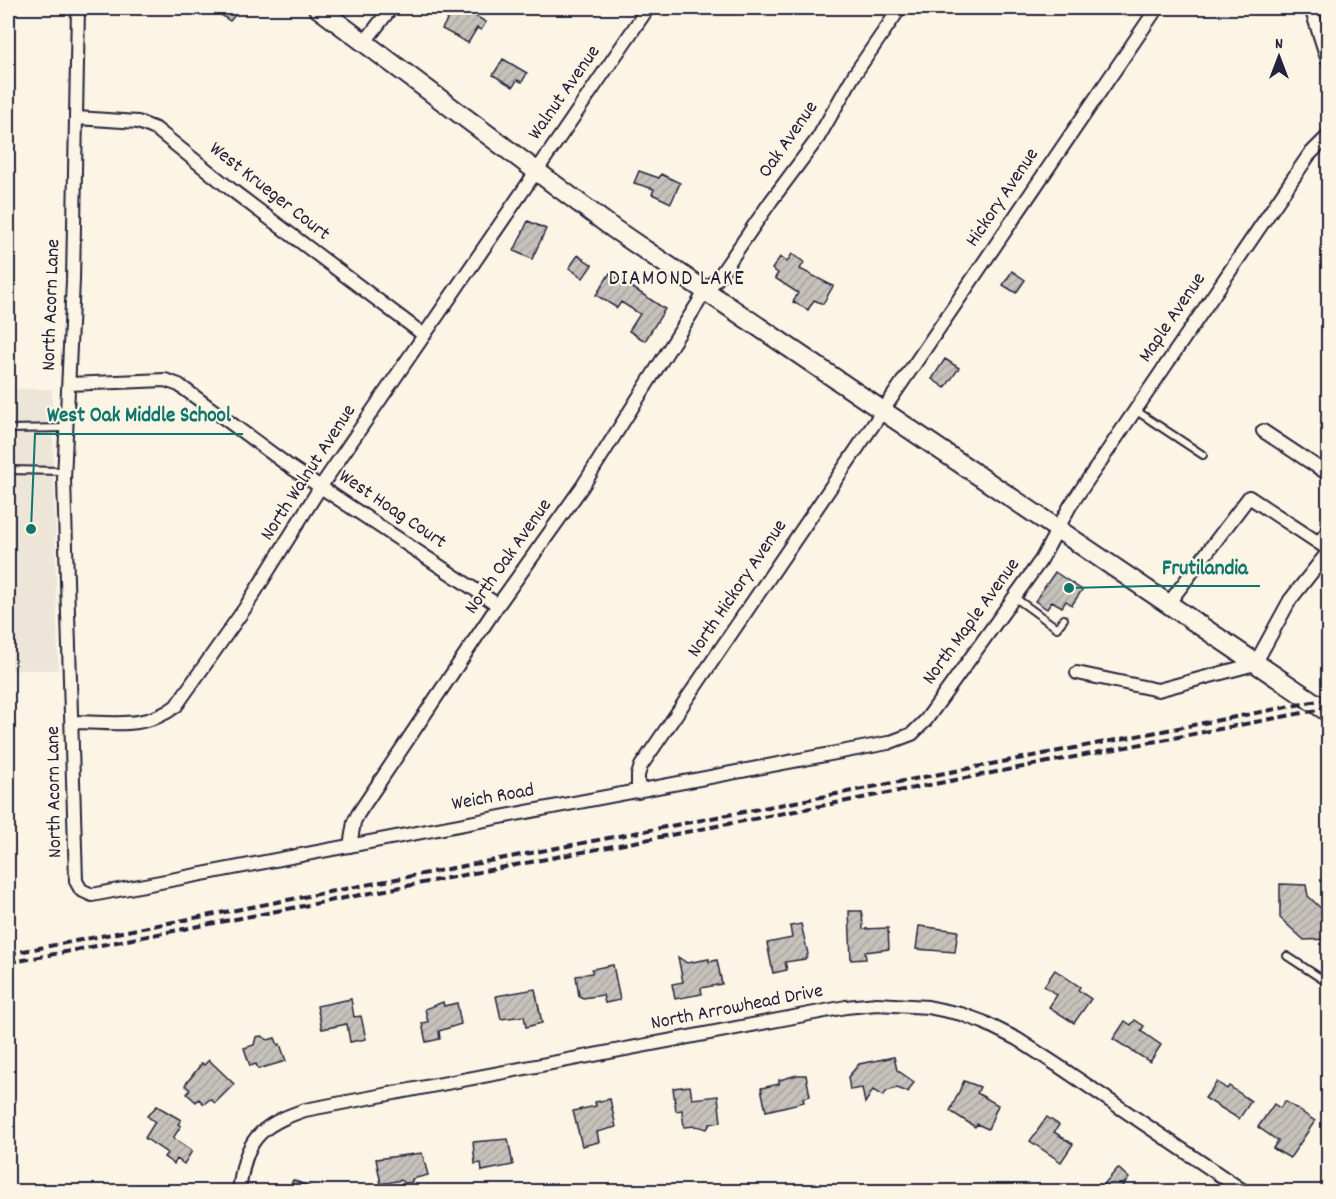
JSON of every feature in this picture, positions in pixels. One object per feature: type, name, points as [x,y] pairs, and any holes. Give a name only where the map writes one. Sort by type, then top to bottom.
[{"type":"main road","points":[[318,8],[534,171],[705,292],[1329,712]]},
{"type":"street","name":"North Acorn Lane","points":[[78,8],[65,471],[74,722],[76,881],[81,890]]},
{"type":"street","points":[[364,43],[391,8]]},
{"type":"street","name":"Walnut Avenue","points":[[534,171],[648,8]]},
{"type":"street","name":"Oak Avenue","points":[[705,292],[718,278],[818,138],[854,75],[900,8]]},
{"type":"street","name":"Hickory Avenue","points":[[883,412],[1157,8]]},
{"type":"street","points":[[1311,8],[1329,60]]},
{"type":"street","name":"West Krueger Court","points":[[76,118],[138,122],[156,129],[232,191],[424,335]]},
{"type":"street","name":"Maple Avenue","points":[[1057,528],[1309,154],[1329,136]]},
{"type":"street","name":"North Walnut Avenue","points":[[74,722],[148,722],[163,716],[176,706],[250,600],[321,486],[534,171]]},
{"type":"street","name":"North Oak Avenue","points":[[350,846],[352,829],[358,814],[498,604],[582,487],[705,292]]},
{"type":"street","name":"West Hoag Court","points":[[69,384],[165,381],[179,385],[289,466],[498,604]]},
{"type":"street","name":"North Hickory Avenue","points":[[638,792],[638,775],[641,766],[883,412]]},
{"type":"street","points":[[1263,431],[1329,474]]},
{"type":"street","points":[[1168,604],[1249,496],[1325,548]]},
{"type":"street","name":"North Maple Avenue","points":[[912,734],[926,720],[1041,560],[1057,528]]},
{"type":"street","points":[[1077,673],[1158,690],[1255,663],[1290,600],[1325,548],[1329,531]]},
{"type":"street","name":"Weich Road","points":[[81,890],[100,895],[888,743],[912,734]]},
{"type":"street","name":"North Arrowhead Drive","points":[[239,1191],[242,1168],[254,1138],[279,1118],[305,1110],[846,1007],[877,1004],[928,1007],[961,1014],[1017,1039],[1245,1191]]},
{"type":"lane","points":[[1135,410],[1203,455]]},
{"type":"lane","points":[[8,429],[67,428]]},
{"type":"lane","points":[[8,470],[65,471]]},
{"type":"lane","points":[[1014,596],[1057,628],[1064,619]]},
{"type":"lane","points":[[1287,956],[1329,983]]},
{"type":"shaded area","points":[[8,389],[52,389],[58,670],[8,670]]},
{"type":"building","points":[[211,8],[241,8],[230,21]]},
{"type":"building","points":[[454,8],[463,14],[465,10],[486,22],[481,30],[477,28],[468,43],[442,29]]},
{"type":"building","points":[[503,59],[527,73],[522,82],[517,80],[513,87],[493,75]]},
{"type":"building","points":[[639,171],[659,178],[661,174],[680,183],[671,203],[652,194],[654,189],[634,183]]},
{"type":"building","points":[[528,221],[546,229],[532,259],[514,251]]},
{"type":"building","points":[[792,254],[804,262],[800,269],[833,286],[823,304],[814,300],[808,310],[793,302],[798,293],[775,278],[778,273],[772,269],[780,257],[787,262]]},
{"type":"building","points":[[578,255],[592,265],[583,278],[569,268]]},
{"type":"building","points":[[1012,271],[1025,280],[1016,293],[1003,285]]},
{"type":"building","points":[[610,273],[665,309],[645,341],[629,331],[640,314],[621,302],[617,308],[596,295]]},
{"type":"building","points":[[945,359],[959,368],[945,388],[932,379]]},
{"type":"building","points":[[1055,572],[1082,590],[1072,605],[1066,601],[1062,607],[1052,601],[1047,609],[1035,601]]},
{"type":"building","points":[[1280,884],[1306,885],[1308,896],[1329,916],[1329,939],[1304,940],[1280,918]]},
{"type":"building","points":[[849,911],[862,911],[863,929],[888,928],[889,949],[865,952],[866,959],[851,960]]},
{"type":"building","points":[[801,924],[808,954],[805,959],[785,962],[787,970],[773,973],[767,943],[792,938],[790,926]]},
{"type":"building","points":[[919,926],[958,931],[955,952],[916,949]]},
{"type":"building","points":[[678,957],[687,963],[717,960],[722,984],[701,988],[702,994],[675,999],[672,984],[683,982]]},
{"type":"building","points":[[613,965],[620,1000],[605,1003],[603,995],[583,998],[579,996],[576,976],[592,973],[592,969]]},
{"type":"building","points":[[1055,970],[1080,987],[1078,990],[1091,999],[1074,1023],[1049,1007],[1057,995],[1044,986]]},
{"type":"building","points":[[535,989],[542,1023],[526,1027],[524,1016],[501,1019],[496,996]]},
{"type":"building","points":[[351,999],[354,1017],[361,1016],[366,1039],[350,1042],[347,1024],[322,1029],[317,1006]]},
{"type":"building","points":[[443,1002],[444,1006],[457,1003],[461,1024],[439,1031],[440,1039],[426,1042],[422,1023],[428,1022],[425,1009]]},
{"type":"building","points":[[1135,1020],[1144,1026],[1141,1031],[1161,1045],[1150,1062],[1113,1039],[1125,1021],[1131,1025]]},
{"type":"building","points":[[261,1036],[268,1040],[275,1038],[278,1045],[280,1044],[286,1061],[258,1069],[256,1064],[250,1066],[244,1048],[254,1045],[256,1037]]},
{"type":"building","points":[[894,1057],[897,1070],[914,1082],[908,1092],[897,1088],[887,1091],[883,1096],[873,1090],[865,1103],[862,1088],[850,1090],[848,1077],[859,1064]]},
{"type":"building","points":[[209,1060],[234,1084],[215,1103],[210,1099],[204,1104],[199,1099],[196,1102],[187,1094],[190,1090],[185,1085],[202,1063],[204,1065]]},
{"type":"building","points":[[806,1075],[810,1096],[803,1098],[804,1102],[766,1111],[761,1088],[779,1084],[779,1080]]},
{"type":"building","points":[[964,1081],[980,1087],[977,1093],[998,1105],[988,1129],[977,1124],[975,1127],[950,1111]]},
{"type":"building","points":[[1217,1082],[1227,1089],[1229,1086],[1251,1101],[1239,1119],[1205,1098]]},
{"type":"building","points":[[690,1086],[692,1099],[718,1096],[721,1122],[710,1124],[707,1129],[696,1126],[684,1127],[682,1110],[676,1111],[673,1088]]},
{"type":"building","points":[[610,1099],[616,1127],[597,1132],[599,1142],[582,1146],[573,1111],[596,1106],[595,1102]]},
{"type":"building","points":[[1285,1101],[1315,1121],[1290,1158],[1273,1148],[1278,1141],[1258,1127],[1274,1104],[1280,1108]]},
{"type":"building","points":[[157,1106],[181,1120],[178,1124],[181,1126],[173,1138],[192,1151],[184,1164],[177,1159],[174,1164],[164,1157],[167,1153],[145,1138],[155,1122],[147,1116]]},
{"type":"building","points":[[1047,1117],[1059,1125],[1054,1132],[1073,1144],[1061,1162],[1030,1141]]},
{"type":"building","points":[[508,1139],[513,1165],[482,1171],[481,1163],[475,1164],[473,1142]]},
{"type":"building","points":[[422,1153],[428,1175],[412,1179],[412,1182],[405,1183],[401,1180],[381,1184],[376,1159]]},
{"type":"building","points":[[1118,1168],[1129,1178],[1118,1191],[1098,1191]]},
{"type":"building","points":[[293,1180],[320,1191],[288,1191]]},
{"type":"railway","points":[[8,954],[1328,699]]},
{"type":"railway","points":[[8,963],[1328,708]]},
{"type":"place","name":"West Oak Middle School","points":[[31,529]]},
{"type":"place","name":"Frutilandia","points":[[1069,588]]},
{"type":"district","name":"DIAMOND LAKE","points":[[677,280]]}]
